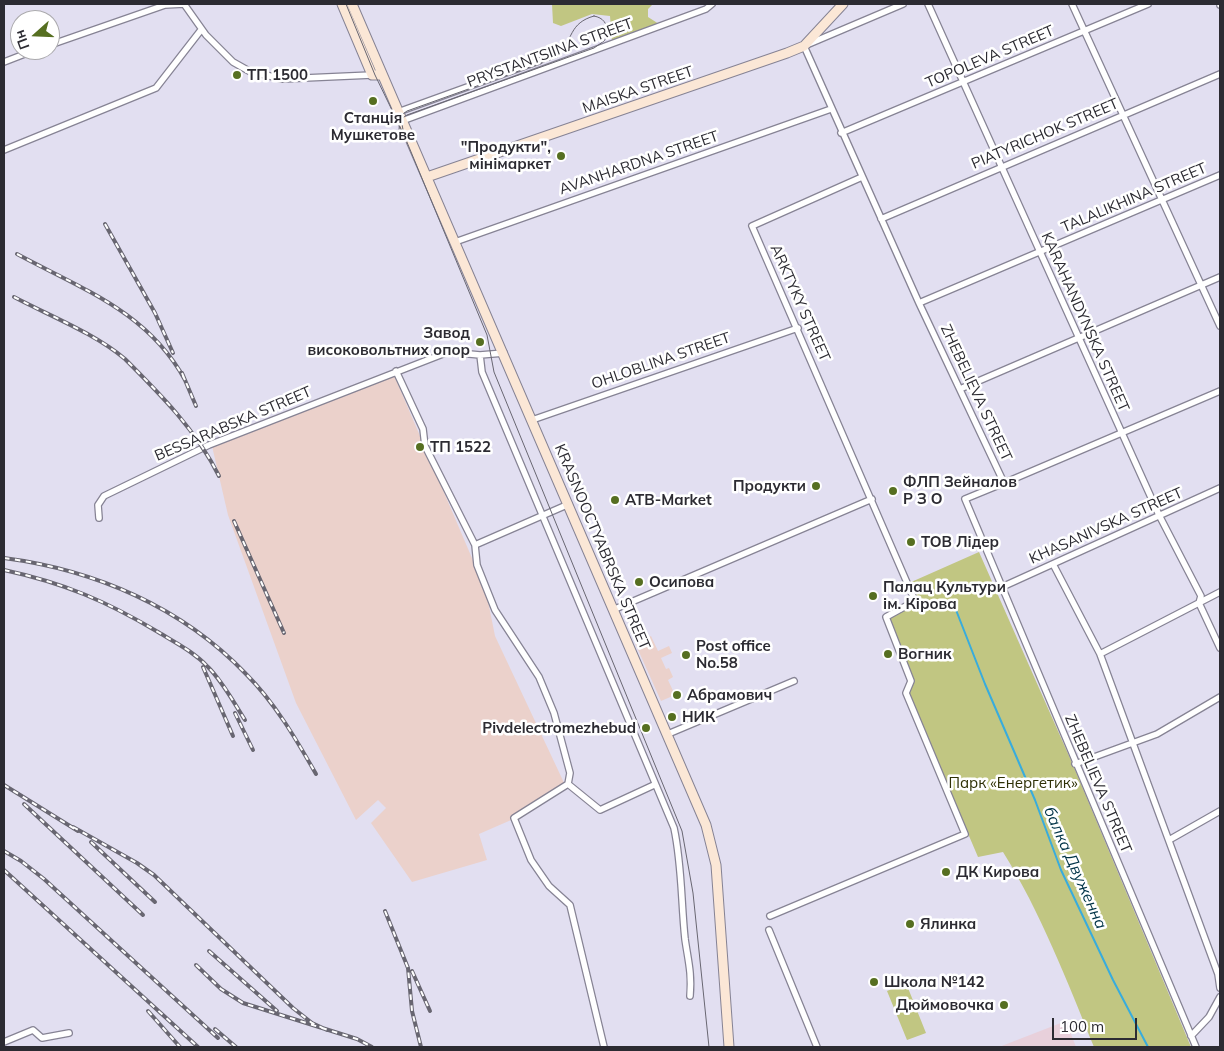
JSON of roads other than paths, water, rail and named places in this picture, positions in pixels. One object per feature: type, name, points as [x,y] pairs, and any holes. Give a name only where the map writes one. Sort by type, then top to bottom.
[{"type":"main road","name":"MAISKA STREET","points":[[427,177],[804,46],[843,4]]},
{"type":"main road","name":"KRASNOOCTYABRSKA STREET","points":[[349,8],[377,75],[400,116],[504,353],[706,825],[713,846],[716,865],[729,1047]]},
{"type":"street","points":[[60,41],[165,4],[184,4],[201,30],[233,62],[256,74],[282,79],[377,75]]},
{"type":"street","name":"PRYSTANTSIINA STREET","points":[[400,116],[706,9],[712,4]]},
{"type":"street","points":[[804,46],[903,4]]},
{"type":"street","name":"KARAHANDYNSKA STREET","points":[[928,4],[1159,515],[1201,596],[1199,603],[1220,648]]},
{"type":"street","points":[[1072,4],[1220,326]]},
{"type":"street","name":"TOPOLEVA STREET","points":[[842,132],[1148,4]]},
{"type":"street","points":[[4,150],[156,88],[201,30]]},
{"type":"street","name":"ZHEBELIEVA STREET","points":[[804,46],[919,303],[1004,483],[965,499],[1075,764],[1196,1047]]},
{"type":"street","name":"PRYSTANTSIINA STREET","points":[[400,116],[539,61]]},
{"type":"street","name":"PIATYRICHOK STREET","points":[[881,219],[1001,166],[1220,74]]},
{"type":"street","name":"AVANHARDNA STREET","points":[[455,242],[831,109]]},
{"type":"street","name":"TALALIKHINA STREET","points":[[919,303],[1220,175]]},
{"type":"street","name":"ARKTYKY STREET","points":[[770,916],[965,834],[906,693],[911,681],[886,617],[914,601],[872,499],[752,226],[862,177]]},
{"type":"street","points":[[960,389],[1220,277]]},
{"type":"street","name":"OHLOBLINA STREET","points":[[532,420],[798,328]]},
{"type":"street","name":"BESSARABSKA STREET","points":[[99,518],[100,499],[208,445],[448,352],[480,355],[504,353]]},
{"type":"street","points":[[480,355],[482,372],[623,703],[654,785],[674,828],[678,844],[685,940],[692,974],[690,996]]},
{"type":"street","points":[[396,372],[422,429],[425,446],[474,545],[477,565],[491,593],[496,610],[539,677],[554,713],[570,773],[568,784],[514,818],[531,860],[549,886],[570,905],[604,1047]]},
{"type":"street","points":[[1004,483],[1220,391]]},
{"type":"street","name":"KHASANIVSKA STREET","points":[[1002,587],[1220,488]]},
{"type":"street","points":[[615,610],[872,499]]},
{"type":"street","points":[[474,545],[569,504]]},
{"type":"street","points":[[1053,564],[1100,654],[1218,974],[1220,988]]},
{"type":"street","points":[[1100,654],[1220,592]]},
{"type":"street","points":[[668,734],[794,681]]},
{"type":"street","points":[[1075,764],[1156,734],[1220,697]]},
{"type":"street","points":[[568,784],[600,810],[654,785]]},
{"type":"street","points":[[1168,840],[1220,811]]},
{"type":"street","points":[[769,930],[817,1047]]},
{"type":"street","points":[[1191,1036],[1209,1017],[1220,997]]},
{"type":"street","points":[[4,1042],[34,1030],[42,1038],[69,1033]]},
{"type":"waterway","name":"балка Двуженна","points":[[956,610],[985,684],[1035,800],[1061,870],[1113,980],[1148,1047]]},
{"type":"tram line","points":[[346,4],[375,75],[404,135],[487,335],[494,372],[682,831],[693,893],[709,1047]]},
{"type":"tram line","points":[[594,16],[604,22],[609,33],[604,41],[594,48],[407,115],[401,119],[404,135],[399,130],[400,116],[407,111],[558,57],[576,27],[586,19],[594,16]]},
{"type":"railway","points":[[105,224],[155,313],[173,353]]},
{"type":"railway","points":[[17,254],[89,291],[133,319],[170,356],[185,380]]},
{"type":"railway","points":[[14,297],[86,333],[125,359],[189,428],[219,476]]},
{"type":"railway","points":[[182,373],[196,406]]},
{"type":"railway","points":[[234,521],[284,633]]},
{"type":"railway","points":[[4,558],[38,564],[104,582],[135,595],[194,629],[221,650],[257,685],[284,722],[316,774]]},
{"type":"railway","points":[[4,570],[26,575],[84,594],[139,621],[178,644],[197,657],[213,673],[245,720]]},
{"type":"railway","points":[[203,667],[233,736]]},
{"type":"railway","points":[[235,713],[253,750]]},
{"type":"railway","points":[[4,785],[78,831]]},
{"type":"railway","points":[[24,804],[143,915]]},
{"type":"railway","points":[[73,827],[137,863],[154,875],[293,1008],[312,1023],[327,1030]]},
{"type":"railway","points":[[91,842],[155,902]]},
{"type":"railway","points":[[4,851],[21,861],[44,879],[218,1038]]},
{"type":"railway","points":[[4,870],[198,1047]]},
{"type":"railway","points":[[385,911],[408,968],[412,1011],[421,1047]]},
{"type":"railway","points":[[209,951],[277,1011]]},
{"type":"railway","points":[[196,965],[221,989],[243,1003],[357,1039],[372,1047]]},
{"type":"railway","points":[[412,971],[430,1011]]},
{"type":"railway","points":[[148,1011],[180,1047]]},
{"type":"railway","points":[[215,1029],[236,1047]]},
{"type":"place","name":"ТП 1500","points":[[237,75]]},
{"type":"place","name":"Станція Мушкетове","points":[[373,101]]},
{"type":"place","name":"\"Продукти\", мінімаркет","points":[[561,156]]},
{"type":"place","name":"Завод високовольтних опор","points":[[480,342]]},
{"type":"place","name":"ТП 1522","points":[[420,447]]},
{"type":"place","name":"Продукти","points":[[816,486]]},
{"type":"place","name":"ФЛП Зейналов Р З О","points":[[893,491]]},
{"type":"place","name":"ATB-Market","points":[[615,500]]},
{"type":"place","name":"ТОВ Лідер","points":[[911,542]]},
{"type":"place","name":"Осипова","points":[[639,582]]},
{"type":"place","name":"Палац Культури ім. Кірова","points":[[873,596]]},
{"type":"place","name":"Вогник","points":[[888,654]]},
{"type":"place","name":"Post office No.58","points":[[686,655]]},
{"type":"place","name":"Абрамович","points":[[677,695]]},
{"type":"place","name":"НИК","points":[[672,717]]},
{"type":"place","name":"Pivdelectromezhebud","points":[[646,728]]},
{"type":"place","name":"ДК Кирова","points":[[946,872]]},
{"type":"place","name":"Ялинка","points":[[910,924]]},
{"type":"place","name":"Школа №142","points":[[874,982]]},
{"type":"place","name":"Дюймовочка","points":[[1004,1005]]},
{"type":"park label","name":"Парк «Енергетик»","points":[[1013,783]]}]
